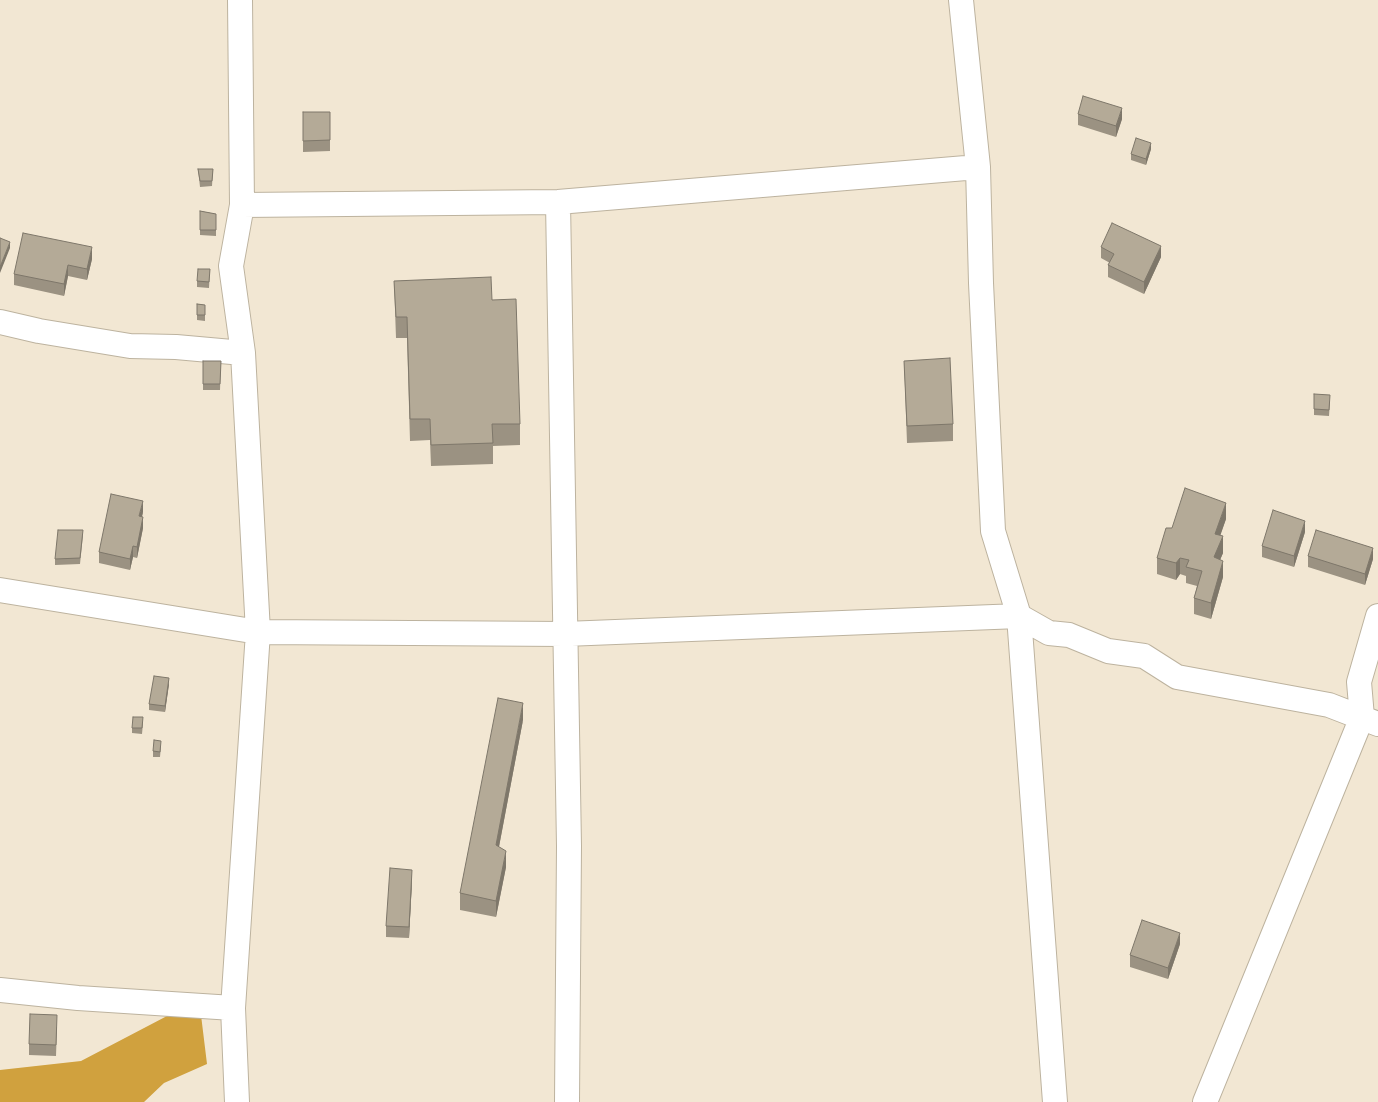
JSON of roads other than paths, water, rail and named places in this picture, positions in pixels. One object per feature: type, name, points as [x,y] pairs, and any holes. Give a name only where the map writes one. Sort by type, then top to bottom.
[{"type":"street","points":[[237,1102],[232,1008],[258,632],[243,353],[231,266],[242,205],[240,0]]},
{"type":"street","points":[[961,0],[978,167],[981,283],[993,531],[1019,616],[1055,1102]]},
{"type":"street","points":[[242,205],[558,202],[978,167]]},
{"type":"street","points":[[558,202],[569,846],[567,1102]]},
{"type":"street","points":[[0,322],[38,331],[130,346],[176,347],[243,353]]},
{"type":"street","points":[[0,590],[258,632],[565,634],[1019,616],[1049,633],[1069,635],[1108,651],[1144,656],[1177,677],[1329,705],[1370,721]]},
{"type":"street","points":[[1205,1102],[1370,721],[1359,682],[1378,616]]},
{"type":"street","points":[[0,990],[78,998],[232,1008]]}]
